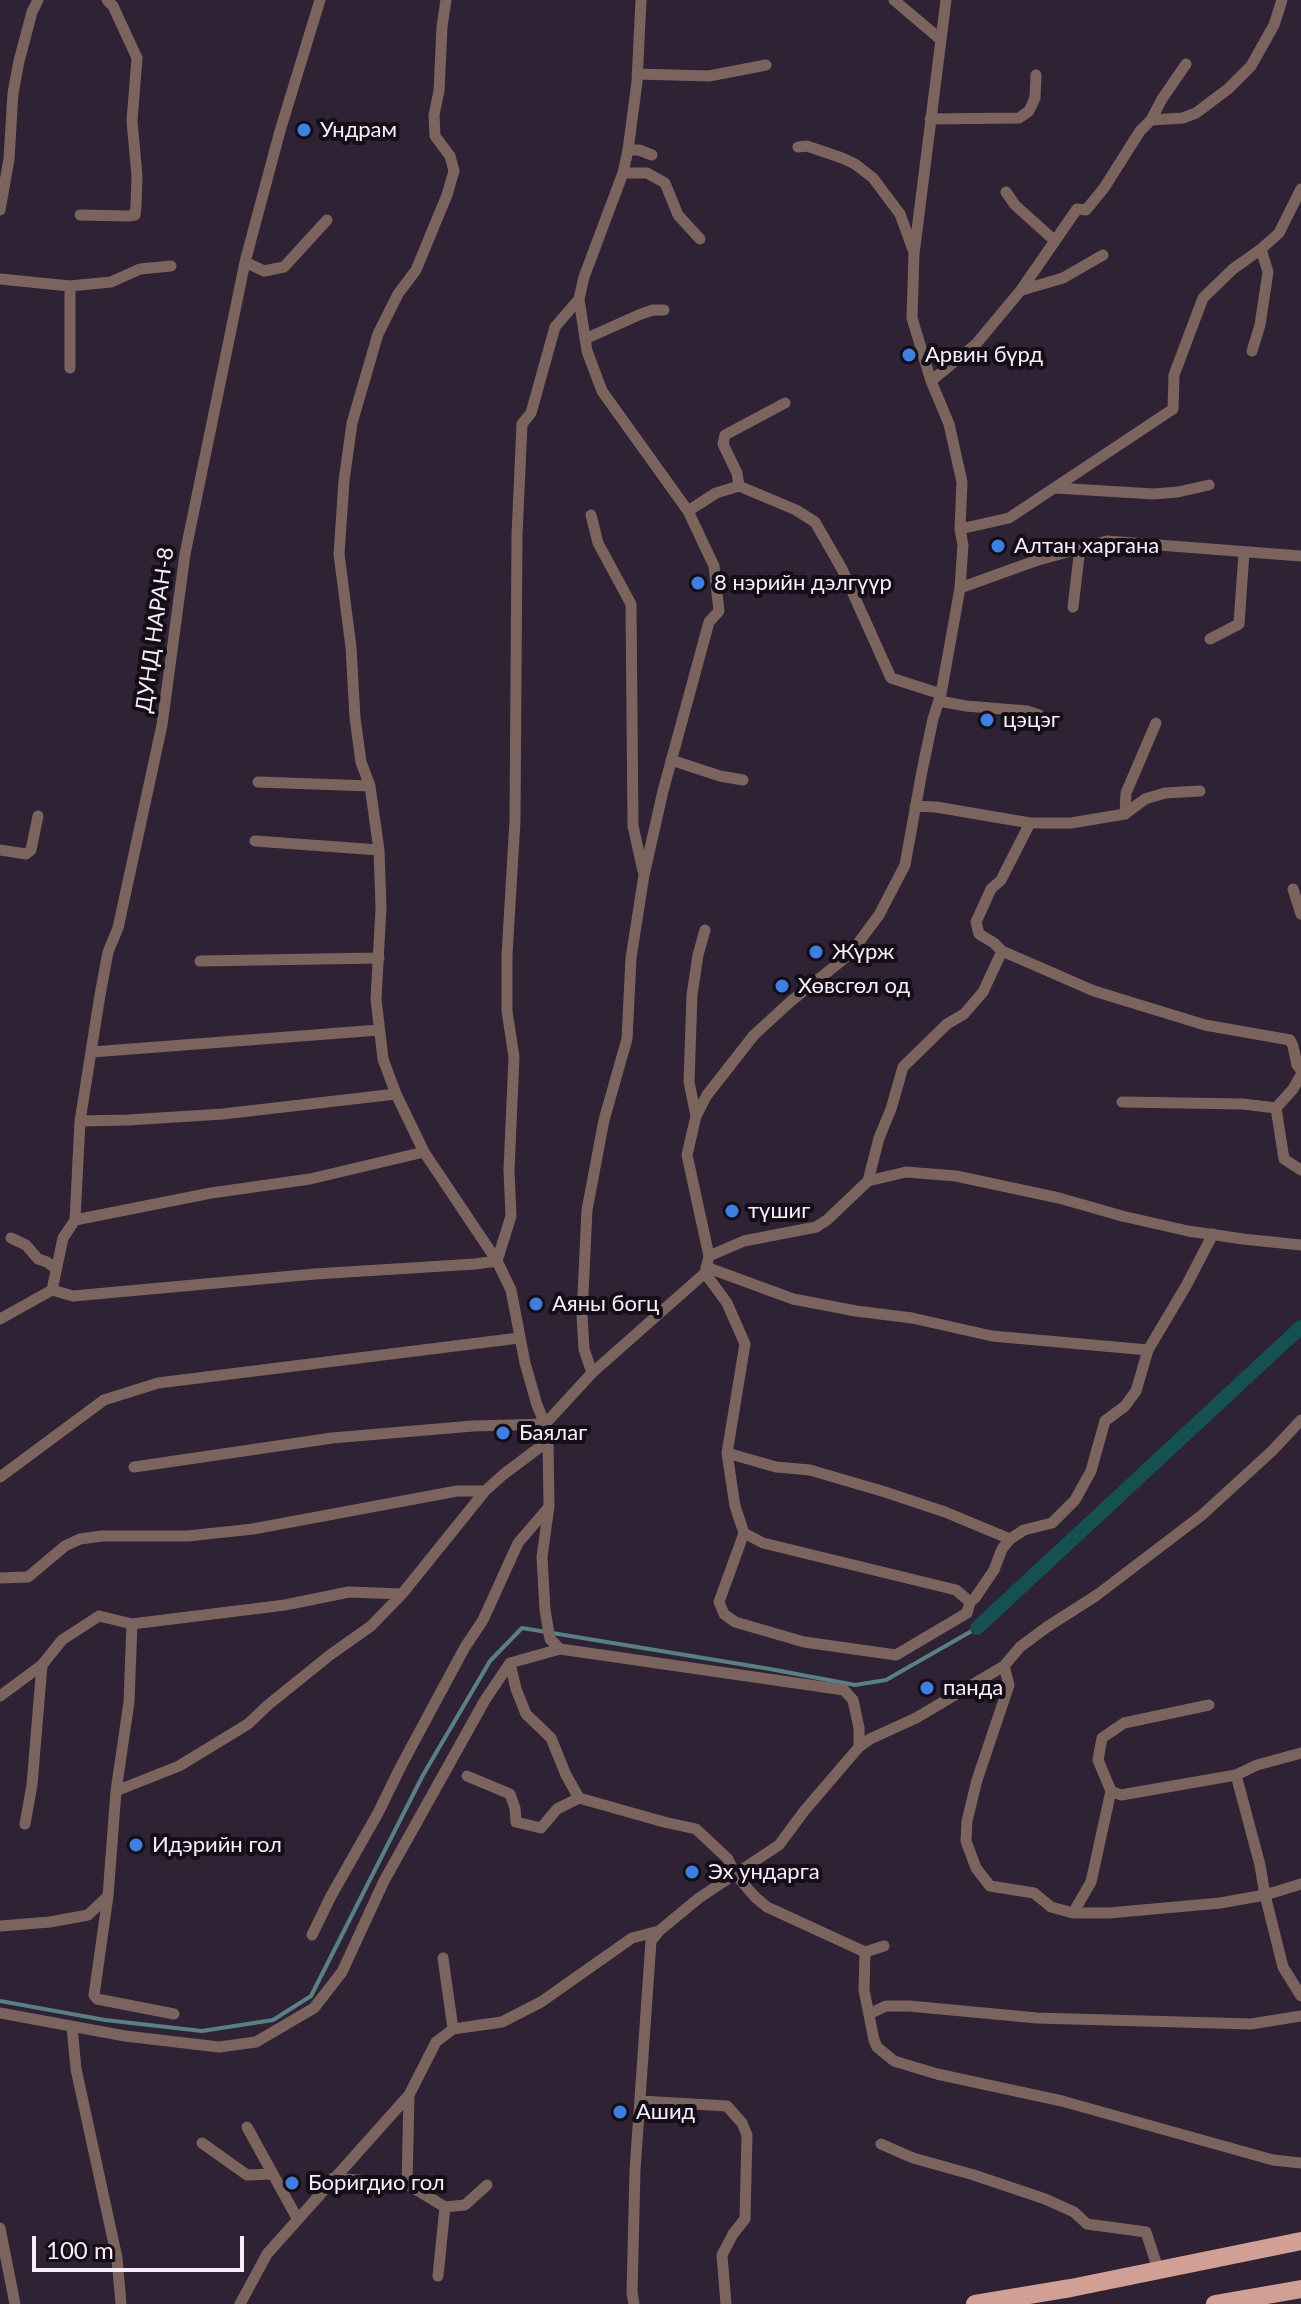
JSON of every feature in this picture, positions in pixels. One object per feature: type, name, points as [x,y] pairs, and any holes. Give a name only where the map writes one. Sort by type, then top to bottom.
[{"type":"main road","points":[[975,2304],[1023,2300],[1301,2241]]},
{"type":"main road","points":[[1057,2304],[1062,2294],[1071,2288]]},
{"type":"main road","points":[[1215,2304],[1301,2289]]},
{"type":"street","points":[[0,210],[13,93],[32,12],[38,0]]},
{"type":"street","points":[[80,215],[135,215],[137,176],[132,121],[137,58],[113,6],[107,0]]},
{"type":"street","name":"ДУНД НАРАН-8","points":[[52,1290],[63,1238],[75,1220],[80,1121],[108,952],[118,928],[162,725],[185,554],[245,262],[280,131],[320,0]]},
{"type":"street","points":[[446,0],[439,91],[434,115],[435,136],[450,156],[454,171],[416,270],[398,294],[378,334],[352,423],[339,554],[351,647],[355,718],[361,762],[370,786],[379,850],[381,908],[376,999],[383,1059],[424,1152],[497,1261],[511,1290],[519,1338],[548,1441],[549,1506],[542,1557],[545,1610],[550,1639],[560,1649]]},
{"type":"street","points":[[592,1373],[584,1349],[582,1315],[587,1210],[604,1120],[627,1039],[631,958],[644,875],[671,760],[709,622],[719,611],[714,566],[688,511],[602,391],[587,351],[579,299],[584,277],[623,173],[628,150],[637,74],[641,0]]},
{"type":"street","points":[[894,0],[940,39]]},
{"type":"street","points":[[946,0],[914,254],[912,318],[931,381],[949,424],[962,482],[960,529],[963,545],[960,588],[905,865],[879,915],[850,954],[754,1035],[707,1095],[696,1116],[687,1155],[707,1265],[745,1344],[727,1453],[735,1506],[744,1533],[719,1602],[724,1614],[735,1622],[804,1642],[896,1655],[967,1613],[970,1602],[994,1570],[1002,1549],[1010,1539],[1024,1530],[1052,1523],[1075,1500],[1091,1471],[1105,1421],[1125,1406],[1136,1391],[1148,1350],[1213,1234]]},
{"type":"street","points":[[1151,120],[1183,118],[1196,113],[1228,89],[1251,66],[1274,25],[1282,0]]},
{"type":"street","points":[[931,381],[976,344],[1021,290],[1077,209],[1086,210],[1104,188],[1186,64]]},
{"type":"street","points":[[637,74],[709,76],[766,65]]},
{"type":"street","points":[[930,119],[1019,118],[1029,111],[1035,98],[1036,75]]},
{"type":"street","points":[[798,147],[807,146],[842,158],[873,178],[900,214],[914,254]]},
{"type":"street","points":[[628,150],[652,155]]},
{"type":"street","points":[[623,173],[647,173],[665,183],[678,215],[700,239]]},
{"type":"street","points":[[1006,192],[1015,205],[1055,241]]},
{"type":"street","points":[[960,529],[1009,518],[1173,409],[1174,375],[1203,298],[1233,269],[1279,233],[1299,196]]},
{"type":"street","points":[[245,262],[264,271],[284,267],[327,220]]},
{"type":"street","points":[[1252,351],[1260,325],[1268,272],[1261,249]]},
{"type":"street","points":[[1021,290],[1063,278],[1103,255]]},
{"type":"street","points":[[0,279],[70,286],[111,282],[140,269],[171,266]]},
{"type":"street","points":[[70,286],[70,368]]},
{"type":"street","points":[[497,1261],[511,1216],[509,1170],[514,1057],[507,1011],[507,955],[515,821],[522,424],[531,413],[555,327],[579,299]]},
{"type":"street","points":[[585,339],[641,314],[664,310]]},
{"type":"street","points":[[739,486],[737,473],[723,444],[725,435],[785,403]]},
{"type":"street","points":[[1055,488],[1154,494],[1209,485]]},
{"type":"street","points":[[688,511],[716,493],[739,486],[796,510],[815,522],[842,569],[891,678],[966,706],[1027,711],[1039,715]]},
{"type":"street","points":[[591,515],[598,543],[631,604],[633,826],[644,875]]},
{"type":"street","points":[[960,588],[1023,565],[1107,541],[1301,556]]},
{"type":"street","points":[[1073,607],[1080,548]]},
{"type":"street","points":[[1210,639],[1239,624],[1244,553]]},
{"type":"street","points":[[1125,814],[1126,793],[1156,723]]},
{"type":"street","points":[[671,760],[743,780]]},
{"type":"street","points":[[258,782],[370,786]]},
{"type":"street","points":[[915,806],[1030,823],[1071,823],[1125,814],[1145,799],[1165,793],[1200,791]]},
{"type":"street","points":[[0,850],[26,854],[31,850],[38,816]]},
{"type":"street","points":[[1030,823],[1001,880],[991,889],[976,922],[979,934],[1002,951],[1094,991],[1205,1025],[1290,1040],[1301,1072],[1293,1089],[1276,1108]]},
{"type":"street","points":[[255,841],[379,850]]},
{"type":"street","points":[[1293,889],[1301,914]]},
{"type":"street","points":[[696,1116],[689,1082],[692,995],[705,930]]},
{"type":"street","points":[[868,1181],[903,1067],[947,1024],[964,1014],[974,1003],[983,992],[1002,951]]},
{"type":"street","points":[[200,961],[379,958]]},
{"type":"street","points":[[92,1052],[379,1030]]},
{"type":"street","points":[[80,1121],[223,1114],[396,1094]]},
{"type":"street","points":[[1122,1102],[1243,1104],[1276,1108]]},
{"type":"street","points":[[1276,1108],[1284,1159],[1301,1170]]},
{"type":"street","points":[[75,1220],[211,1193],[310,1179],[424,1152]]},
{"type":"street","points":[[134,1467],[332,1438],[473,1426],[545,1424],[592,1373],[707,1265],[744,1241],[816,1227],[868,1181],[906,1172],[956,1176],[1213,1234],[1301,1245]]},
{"type":"street","points":[[11,1238],[26,1245],[38,1259],[56,1269]]},
{"type":"street","points":[[0,1319],[52,1290],[73,1296],[497,1261]]},
{"type":"street","points":[[707,1265],[793,1299],[912,1318],[992,1336],[1148,1350]]},
{"type":"street","points":[[0,1477],[104,1400],[158,1383],[519,1338]]},
{"type":"street","points":[[634,2304],[635,2170],[651,1941],[699,1898],[779,1845],[859,1747],[916,1718],[1004,1666],[1020,1647],[1097,1595],[1202,1515],[1301,1420]]},
{"type":"street","points":[[116,1791],[179,1766],[248,1724],[330,1655],[371,1626],[402,1594],[485,1491],[548,1441]]},
{"type":"street","points":[[727,1453],[776,1467],[810,1470],[885,1492],[1010,1539]]},
{"type":"street","points":[[0,1578],[28,1577],[65,1546],[80,1539],[188,1536],[240,1530],[457,1491],[485,1491]]},
{"type":"street","points":[[312,1935],[465,1647],[483,1620],[518,1543],[549,1506]]},
{"type":"street","points":[[744,1533],[763,1543],[956,1590],[970,1602]]},
{"type":"street","points":[[0,1696],[42,1665],[62,1640],[99,1616],[132,1624],[285,1605],[349,1592],[402,1594]]},
{"type":"street","points":[[132,1624],[129,1702],[94,1995],[99,2001],[174,2014]]},
{"type":"street","points":[[0,2013],[125,2036],[219,2047],[256,2042],[314,2008],[342,1972],[384,1881],[485,1700],[510,1663],[560,1649],[844,1690],[853,1700],[859,1728],[859,1747]]},
{"type":"street","points":[[510,1663],[526,1714],[551,1738],[579,1798]]},
{"type":"street","points":[[25,1824],[32,1785],[42,1665]]},
{"type":"street","points":[[1004,1666],[1009,1685],[977,1780],[968,1813],[966,1841],[976,1868],[990,1886],[1034,1893],[1051,1907],[1073,1913],[1220,1903],[1265,1895],[1301,1884]]},
{"type":"street","points":[[1073,1913],[1091,1882],[1111,1791],[1098,1760],[1102,1738],[1124,1723],[1209,1705]]},
{"type":"street","points":[[1111,1791],[1121,1795],[1236,1775],[1257,1765],[1301,1753]]},
{"type":"street","points":[[1236,1775],[1283,1967],[1301,1996]]},
{"type":"street","points":[[467,1776],[510,1794],[516,1822],[541,1828],[557,1809],[579,1798],[696,1829],[728,1859],[735,1874],[767,1907],[865,1952],[884,1946]]},
{"type":"street","points":[[0,1926],[88,1915],[108,1896]]},
{"type":"street","points":[[240,2304],[267,2254],[409,2095],[436,2042],[453,2029],[502,2022],[541,2002],[632,1938],[659,1931]]},
{"type":"street","points":[[865,1952],[864,1990],[877,2047],[894,2061],[937,2074],[1062,2101],[1273,2160],[1301,2163]]},
{"type":"street","points":[[443,1958],[453,2029]]},
{"type":"street","points":[[869,2014],[886,2006],[909,2006],[1037,2018],[1251,2024],[1301,2016]]},
{"type":"street","points":[[72,2027],[76,2069],[117,2258],[121,2304]]},
{"type":"street","points":[[407,2184],[409,2095]]},
{"type":"street","points":[[640,2101],[727,2106],[742,2123],[747,2135],[745,2219],[722,2255],[726,2304]]},
{"type":"street","points":[[247,2127],[297,2218]]},
{"type":"street","points":[[202,2143],[247,2175],[272,2174]]},
{"type":"street","points":[[881,2144],[913,2158],[1045,2199],[1074,2212],[1087,2224],[1146,2232],[1158,2269]]},
{"type":"street","points":[[333,2178],[407,2184],[445,2207],[465,2205],[487,2185]]},
{"type":"street","points":[[438,2276],[445,2207]]},
{"type":"street","points":[[0,2228],[15,2304]]},
{"type":"waterway","points":[[977,1628],[1301,1327]]},
{"type":"waterway","points":[[0,2001],[105,2020],[202,2031],[273,2020],[311,1996],[423,1775],[490,1661],[522,1628],[855,1685],[886,1680],[977,1628]]},
{"type":"place","name":"Ундрам","points":[[304,130]]},
{"type":"place","name":"Арвин бүрд","points":[[909,355]]},
{"type":"place","name":"Алтан харгана","points":[[998,546]]},
{"type":"place","name":"8 нэрийн дэлгүүр","points":[[698,583]]},
{"type":"place","name":"цэцэг","points":[[987,720]]},
{"type":"place","name":"Жүрж","points":[[816,952]]},
{"type":"place","name":"Хөвсгөл од","points":[[782,986]]},
{"type":"place","name":"түшиг","points":[[732,1211]]},
{"type":"place","name":"Аяны богц","points":[[536,1304]]},
{"type":"place","name":"Баялаг","points":[[503,1433]]},
{"type":"place","name":"панда","points":[[927,1688]]},
{"type":"place","name":"Идэрийн гол","points":[[136,1845]]},
{"type":"place","name":"Эх ундарга","points":[[692,1872]]},
{"type":"place","name":"Ашид","points":[[620,2112]]},
{"type":"place","name":"Боригдио гол","points":[[292,2183]]}]
